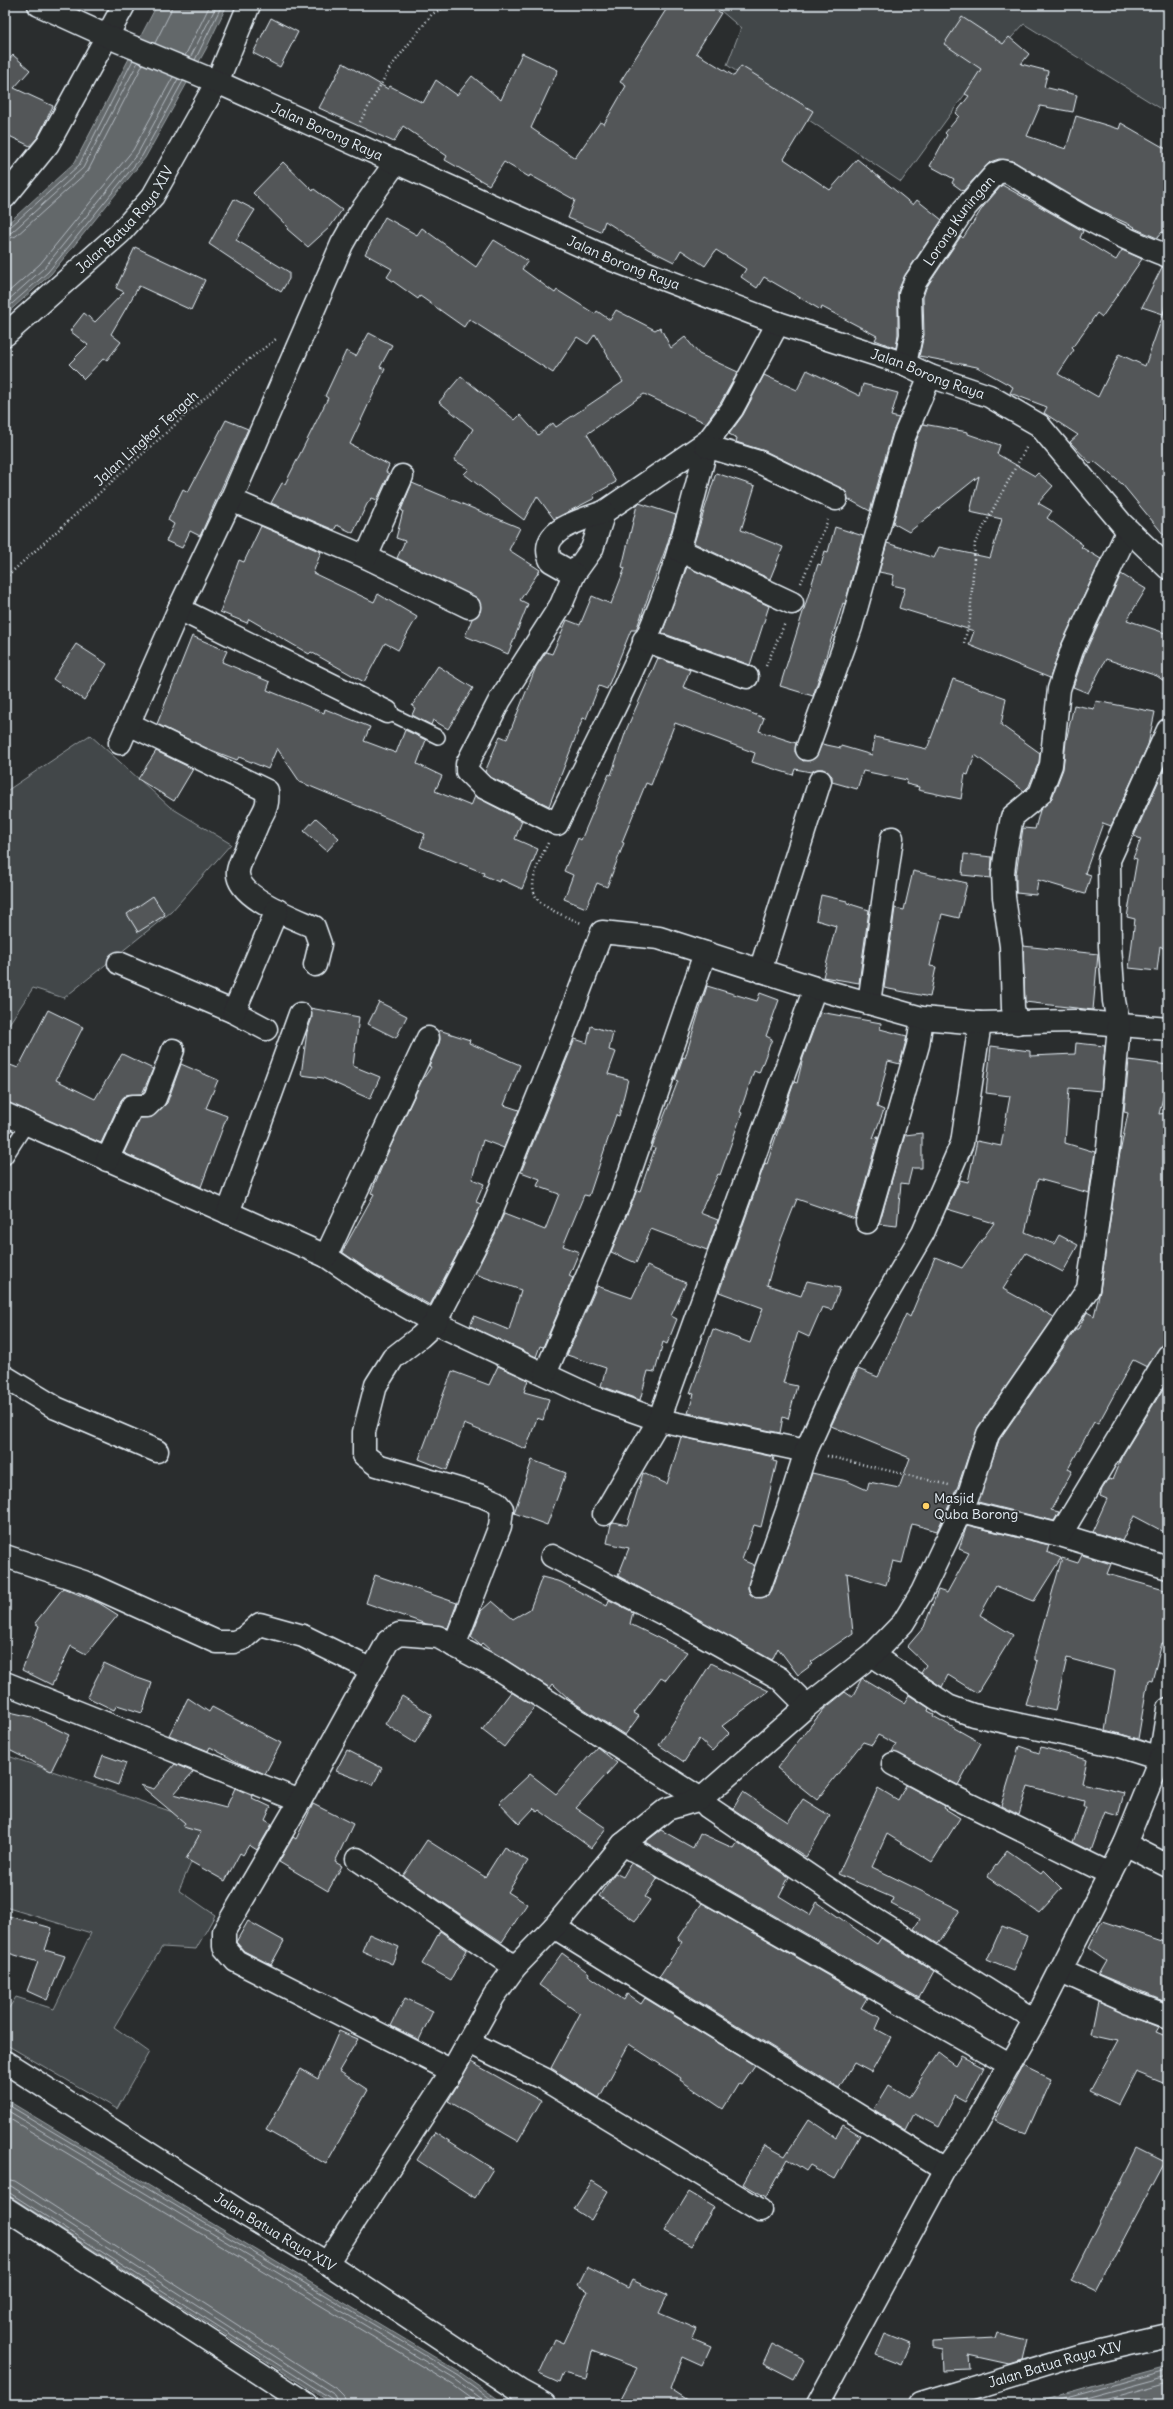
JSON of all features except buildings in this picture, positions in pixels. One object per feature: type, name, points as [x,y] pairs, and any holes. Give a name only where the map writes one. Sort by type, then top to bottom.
[{"type":"street","name":"Jalan Borong Raya","points":[[39,5],[113,39],[208,78],[613,260],[778,323],[905,364],[930,376],[989,396],[1039,425],[1128,530],[1168,568]]},
{"type":"street","points":[[5,197],[48,144],[113,39],[124,5]]},
{"type":"street","name":"Jalan Batua Raya XIV","points":[[5,335],[136,217],[153,196],[208,78],[249,5]]},
{"type":"street","points":[[315,965],[320,944],[314,927],[277,910],[248,893],[240,883],[238,871],[262,814],[268,804],[267,791],[124,733],[178,609],[231,500],[342,244],[359,214],[396,162]]},
{"type":"street","name":"Lorong Kuningan","points":[[905,364],[911,335],[910,295],[915,282],[964,209],[995,174],[1000,172],[1010,173],[1074,211],[1150,249],[1168,256]]},
{"type":"street","points":[[604,512],[592,549],[574,574],[561,605],[500,700],[467,764],[467,771],[483,787],[557,824],[626,684],[667,586],[679,550],[707,444],[732,409],[778,323]]},
{"type":"street","points":[[807,749],[851,626],[904,437],[930,376]]},
{"type":"street","points":[[707,444],[759,462],[836,499]]},
{"type":"street","points":[[574,574],[551,562],[546,550],[552,536],[573,522],[604,512],[707,444]]},
{"type":"street","points":[[366,557],[402,476]]},
{"type":"street","points":[[231,500],[366,557],[469,607]]},
{"type":"street","points":[[1017,1023],[1013,1008],[1011,946],[1004,897],[1003,873],[1009,827],[1012,817],[1040,794],[1051,765],[1059,689],[1070,656],[1128,530]]},
{"type":"street","points":[[679,550],[792,604]]},
{"type":"street","points":[[178,609],[387,712]]},
{"type":"street","points":[[644,640],[747,677]]},
{"type":"street","points":[[327,2263],[452,2071],[494,1996],[515,1967],[554,1927],[623,1844],[667,1809],[701,1799],[808,1706],[872,1654],[903,1623],[922,1592],[970,1491],[988,1434],[1088,1289],[1108,1148],[1119,1026],[1114,1002],[1110,946],[1109,860],[1168,730]]},
{"type":"street","points":[[760,970],[820,781]]},
{"type":"street","points":[[869,1003],[892,838]]},
{"type":"street","points":[[234,1012],[277,910]]},
{"type":"street","points":[[454,1646],[500,1526],[502,1508],[496,1502],[482,1496],[377,1465],[364,1455],[364,1432],[376,1385],[393,1358],[420,1338],[435,1323],[484,1229],[558,1047],[602,932],[659,938],[815,988],[922,1018],[980,1023],[1075,1021],[1119,1026],[1168,1029]]},
{"type":"street","points":[[545,1374],[622,1195],[705,953]]},
{"type":"street","points":[[119,963],[234,1012],[266,1029]]},
{"type":"street","points":[[604,1514],[659,1420],[815,988]]},
{"type":"street","points":[[228,1213],[300,1014]]},
{"type":"street","points":[[867,1222],[918,1044],[922,1018]]},
{"type":"street","points":[[760,1586],[787,1511],[806,1451],[842,1371],[923,1233],[962,1143],[980,1023]]},
{"type":"street","points":[[326,1256],[428,1038]]},
{"type":"street","points":[[107,1160],[132,1106],[147,1106],[155,1098],[173,1050]]},
{"type":"street","points":[[5,1114],[326,1256],[370,1286],[435,1323],[591,1396],[659,1420],[806,1451]]},
{"type":"street","points":[[1060,1535],[1168,1356]]},
{"type":"street","points":[[5,1377],[56,1408],[157,1451]]},
{"type":"street","points":[[961,1511],[1060,1535],[1168,1568]]},
{"type":"street","points":[[5,1556],[84,1582],[217,1642],[234,1642],[244,1638],[260,1624],[303,1636],[372,1670]]},
{"type":"street","points":[[552,1556],[677,1621],[778,1678],[808,1706]]},
{"type":"street","points":[[452,2071],[236,1960],[224,1947],[224,1931],[300,1801],[388,1641],[399,1634],[438,1637],[498,1669],[701,1799],[708,1807],[851,1904],[1035,2020]]},
{"type":"street","points":[[872,1654],[948,1706],[973,1715],[1119,1746],[1164,1760]]},
{"type":"street","points":[[5,1683],[300,1801]]},
{"type":"street","points":[[818,2404],[945,2169],[969,2136],[1035,2020],[1110,1874],[1164,1760],[1168,1709]]},
{"type":"street","points":[[893,1764],[956,1798],[1110,1874]]},
{"type":"street","points":[[623,1844],[1010,2065]]},
{"type":"street","points":[[1124,1844],[1168,1866]]},
{"type":"street","points":[[358,1859],[515,1967]]},
{"type":"street","points":[[554,1927],[945,2169]]},
{"type":"street","points":[[1061,1971],[1130,2002],[1168,2016]]},
{"type":"street","points":[[469,2042],[544,2079],[760,2210]]},
{"type":"street","name":"Jalan Batua Raya XIV","points":[[5,2062],[244,2214],[327,2263],[544,2404]]},
{"type":"street","points":[[5,2208],[308,2404]]},
{"type":"street","name":"Jalan Batua Raya XIV","points":[[920,2404],[1077,2356],[1168,2335]]},
{"type":"lane","points":[[387,712],[438,737]]},
{"type":"lane","points":[[5,1158],[27,1124]]},
{"type":"path","points":[[349,142],[390,68],[432,14],[448,5]]},
{"type":"path","name":"Jalan Lingkar Tengah","points":[[5,578],[239,367],[277,338]]},
{"type":"path","points":[[964,643],[970,619],[975,543],[1039,425]]},
{"type":"path","points":[[557,824],[539,860],[532,888],[533,895],[537,901],[559,914],[602,932]]},
{"type":"path","points":[[806,1451],[970,1491]]},
{"type":"shaded area","points":[[714,5],[1168,5],[1168,113],[1024,24],[987,64],[901,182],[727,65],[741,28]]},
{"type":"shaded area","points":[[90,735],[170,807],[231,844],[171,912],[64,998],[33,988],[5,1030],[5,792]]},
{"type":"shaded area","points":[[5,1755],[208,1824],[179,1890],[215,1915],[196,1949],[162,1947],[114,2027],[149,2052],[117,2109],[5,2044],[5,2014],[16,1997],[54,2009],[91,1933],[5,1907]]},
{"type":"water","points":[[157,5],[227,5],[206,49],[145,158],[51,274],[5,315],[5,226],[75,162]]},
{"type":"water","points":[[5,2099],[461,2373],[505,2404],[333,2404],[5,2193]]},
{"type":"water","points":[[1168,2366],[1168,2404],[1031,2404]]},
{"type":"place","name":"Masjid Quba Borong","points":[[926,1506]]}]
